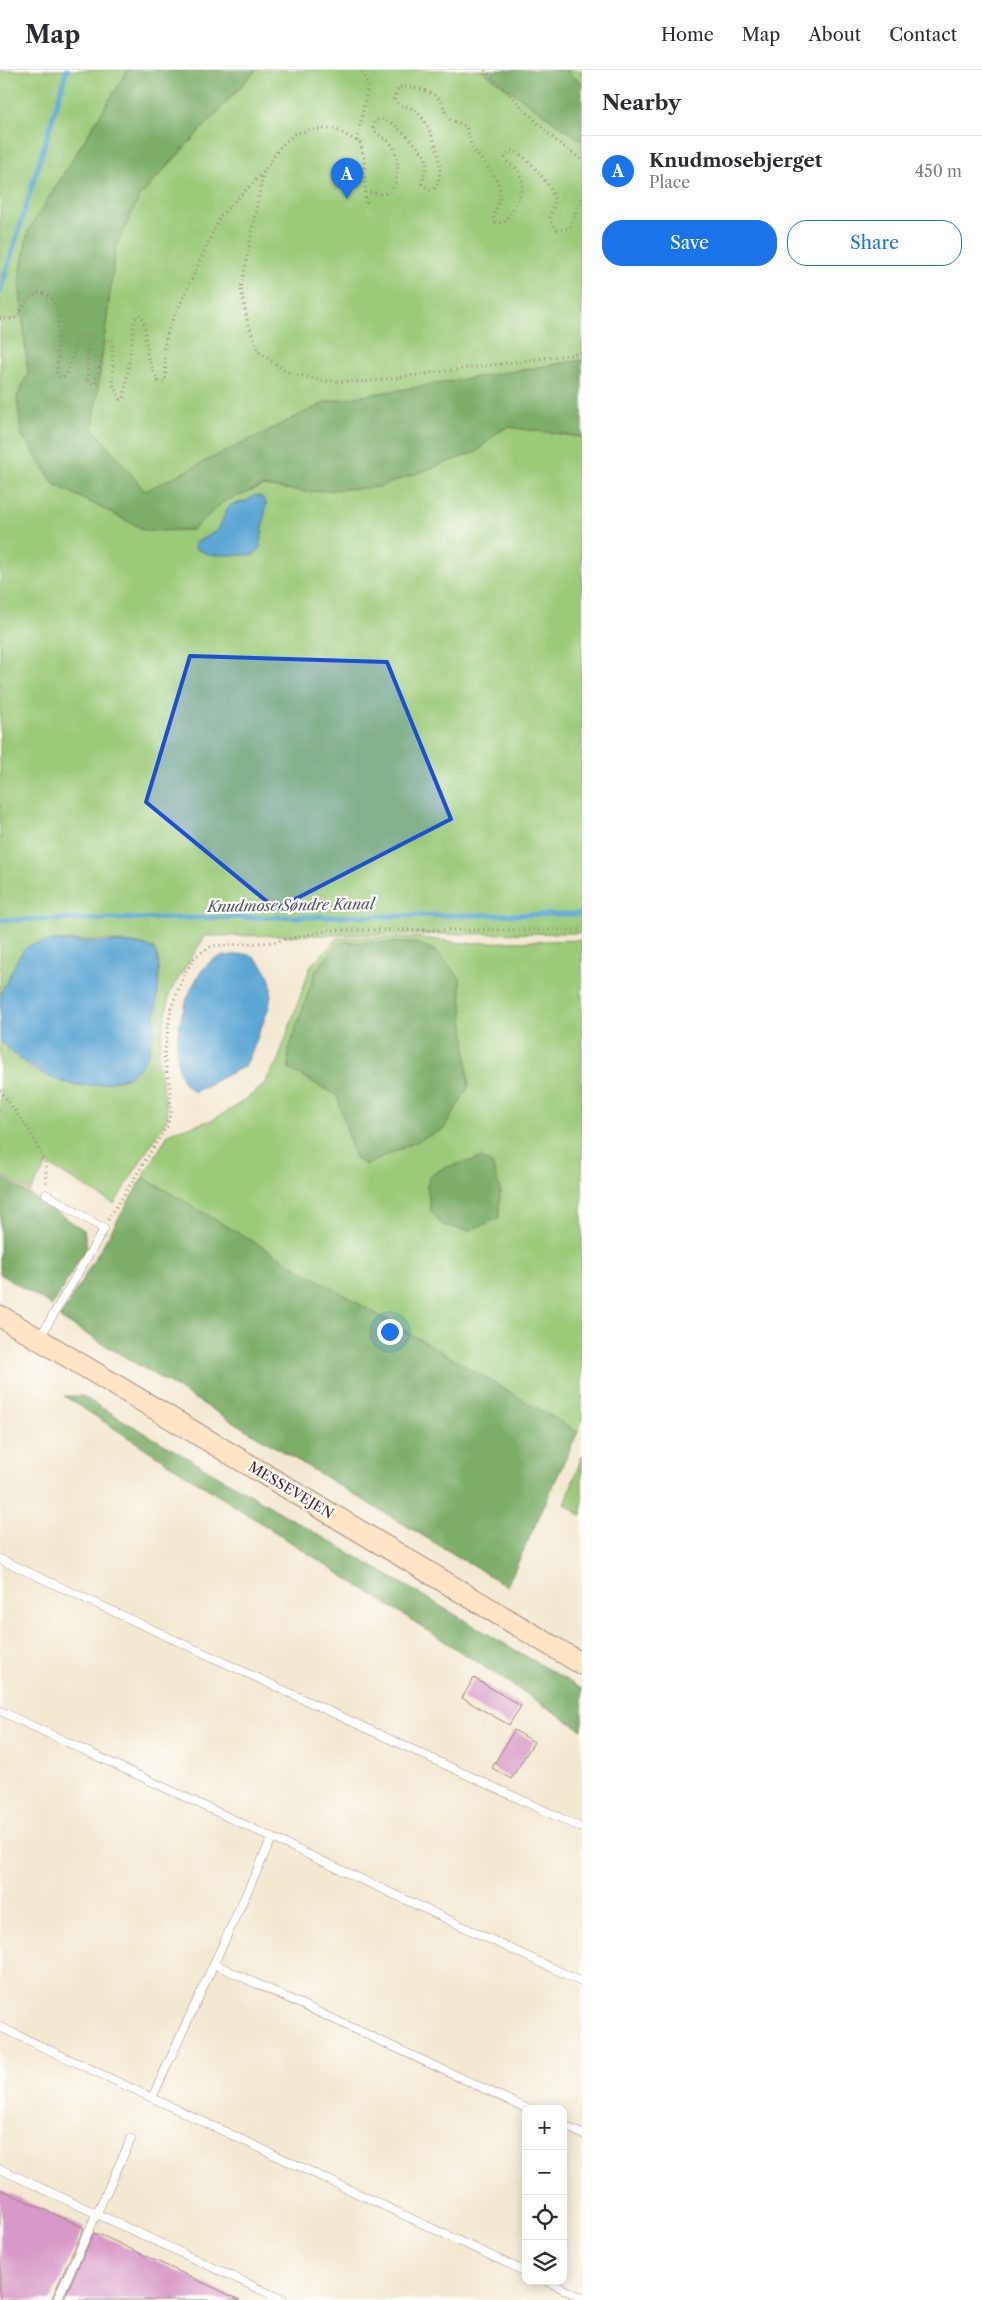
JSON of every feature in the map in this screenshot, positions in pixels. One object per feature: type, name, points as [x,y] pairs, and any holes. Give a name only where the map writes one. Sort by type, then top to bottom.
[{"type":"main road","name":"MESSEVEJEN","points":[[0,1316],[582,1664]]},
{"type":"lane","points":[[0,1325],[39,1339],[104,1229],[46,1194]]},
{"type":"lane","points":[[0,1558],[582,1828]]},
{"type":"lane","points":[[0,1711],[582,1982]]},
{"type":"lane","points":[[152,2098],[272,1838]]},
{"type":"lane","points":[[214,1964],[522,2106]]},
{"type":"lane","points":[[0,2028],[522,2270]]},
{"type":"lane","points":[[567,2127],[582,2134]]},
{"type":"lane","points":[[57,2300],[131,2139]]},
{"type":"lane","points":[[0,2169],[283,2300]]},
{"type":"lane","points":[[554,2285],[582,2298]]},
{"type":"path","points":[[358,141],[368,86],[362,70]]},
{"type":"path","points":[[485,70],[555,140],[582,160]]},
{"type":"path","points":[[365,192],[390,192],[396,182],[396,152],[393,146],[373,128],[374,122],[380,119],[385,119],[392,124],[419,148],[426,162],[422,184],[430,190],[437,186],[440,173],[437,150],[429,129],[413,108],[397,104],[394,100],[398,88],[409,86],[435,96],[442,104],[448,119],[466,126],[472,147],[492,170],[501,191],[500,199],[493,215],[495,222],[505,221],[519,201],[521,180],[519,172],[505,158],[510,151],[519,153],[536,169],[553,194],[555,202],[550,220],[556,230],[570,228],[582,197]]},
{"type":"path","points":[[0,318],[14,319],[29,298],[38,293],[50,297],[54,302],[56,313],[57,374],[61,378],[67,374],[79,336],[88,334],[90,338],[87,357],[88,381],[92,384],[96,382],[104,342],[112,340],[113,384],[120,399],[124,398],[135,320],[140,315],[143,318],[148,358],[158,381],[164,382],[166,377],[164,348],[169,328],[220,215],[263,173],[280,147],[294,134],[314,129],[335,129],[358,141],[364,158],[366,202]]},
{"type":"path","points":[[263,173],[241,289],[248,324],[259,352],[286,372],[324,381],[364,382],[582,353]]},
{"type":"path","points":[[104,1229],[116,1205],[167,1126],[171,1112],[171,1097],[164,1057],[171,1008],[196,956],[212,946],[274,942],[329,930],[582,930]]},
{"type":"path","points":[[0,1090],[29,1130],[46,1164],[46,1194]]},
{"type":"highlighted area","points":[[190,656],[387,662],[451,819],[276,909],[146,802]]},
{"type":"green space","points":[[0,70],[128,70],[28,231],[19,281],[28,374],[17,397],[54,484],[147,531],[192,530],[223,502],[264,486],[306,492],[476,452],[498,432],[508,427],[582,437],[582,933],[205,936],[170,992],[158,1059],[168,1117],[114,1204],[47,1164],[30,1192],[0,1173],[0,1041],[33,1070],[75,1086],[102,1084],[130,1077],[152,1041],[159,967],[158,957],[153,948],[116,941],[73,940],[31,945],[0,995]],"holes":[[[255,495],[262,497],[266,504],[260,548],[195,543],[218,530],[231,505],[247,501]]]},
{"type":"green space","points":[[128,70],[256,70],[140,196],[116,246],[93,428],[145,491],[326,402],[582,360],[582,437],[508,427],[498,432],[476,452],[379,487],[306,492],[263,486],[223,502],[192,530],[147,531],[54,484],[21,434],[17,397],[28,374],[19,281],[28,231]]},
{"type":"green space","points":[[256,70],[481,70],[582,141],[582,360],[326,402],[145,492],[93,428],[116,246],[140,196]]},
{"type":"green space","points":[[481,70],[566,70],[582,84],[582,141]]},
{"type":"green space","points":[[566,70],[582,70],[582,84]]},
{"type":"green space","points":[[415,937],[462,943],[582,940],[582,1422],[507,1586],[60,1318],[169,1133],[212,1120],[232,1109],[262,1087],[278,1060],[311,965],[338,938]]},
{"type":"green space","points":[[340,942],[417,943],[436,951],[460,978],[469,1086],[444,1129],[366,1165],[355,1159],[337,1096],[289,1069],[288,1052],[316,970]]},
{"type":"green space","points":[[481,1158],[492,1164],[500,1189],[499,1218],[468,1231],[442,1225],[431,1211],[427,1187],[430,1176],[443,1168]]},
{"type":"green space","points":[[0,1175],[84,1230],[87,1247],[52,1306],[0,1274]]},
{"type":"green space","points":[[143,1177],[578,1432],[507,1586],[60,1318]]},
{"type":"green space","points":[[64,1396],[82,1396],[582,1689],[582,1730]]},
{"type":"green space","points":[[582,1456],[582,1516],[565,1504]]},
{"type":"water","points":[[255,495],[262,497],[266,504],[260,548],[254,555],[210,555],[194,548],[195,543],[218,530],[227,509],[231,505],[247,501]]},
{"type":"water","points":[[53,941],[132,943],[153,948],[158,962],[159,977],[153,1036],[147,1057],[133,1073],[111,1082],[95,1085],[79,1085],[64,1082],[50,1077],[24,1062],[0,1041],[0,995],[17,960],[24,949],[31,945]]},
{"type":"water","points":[[245,954],[259,962],[268,974],[271,983],[270,1000],[265,1017],[245,1066],[194,1092],[184,1081],[178,1066],[177,1047],[179,1026],[192,987],[201,972],[214,959],[223,956]]},
{"type":"building","points":[[474,1678],[521,1706],[509,1725],[462,1698]]},
{"type":"building","points":[[514,1730],[534,1742],[511,1779],[492,1768]]},
{"type":"building","points":[[0,2189],[84,2228],[51,2300],[0,2300]]},
{"type":"building","points":[[94,2233],[101,2235],[240,2300],[63,2300]]},
{"type":"waterway","points":[[0,292],[67,70]]},
{"type":"waterway","name":"Knudmose Søndre Kanal","points":[[0,920],[582,914]]},
{"type":"place","name":"Knudmosebjerget","points":[[347,199]]}]
